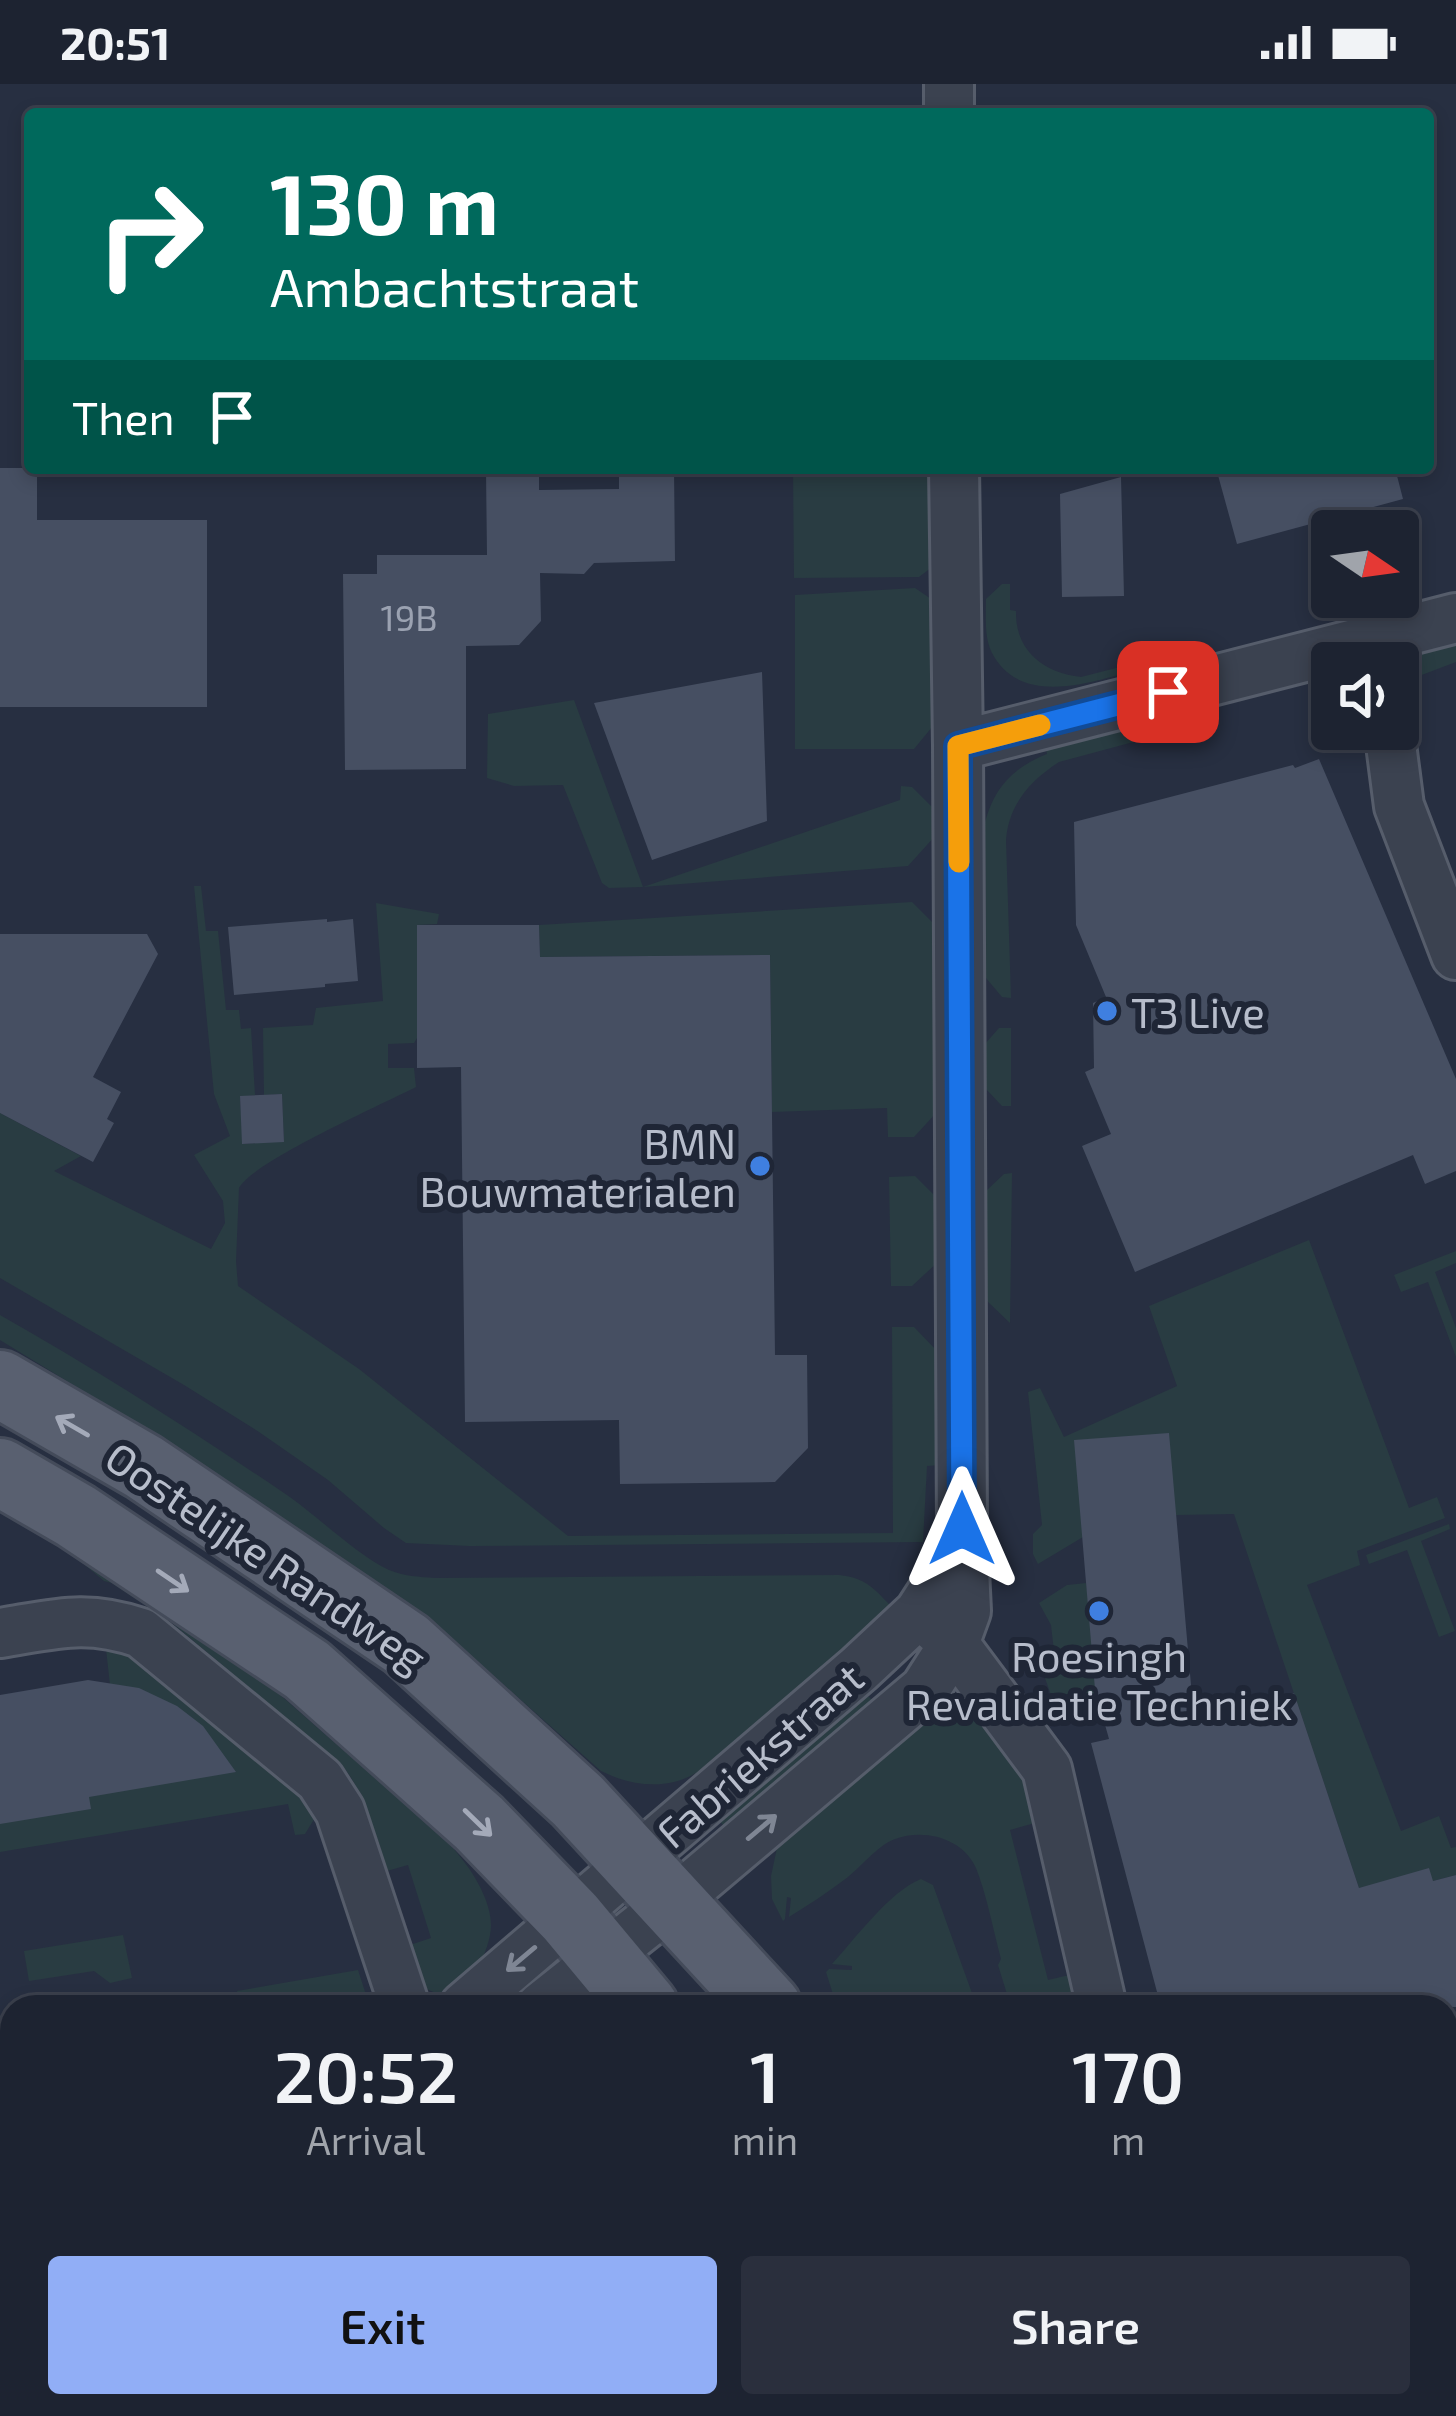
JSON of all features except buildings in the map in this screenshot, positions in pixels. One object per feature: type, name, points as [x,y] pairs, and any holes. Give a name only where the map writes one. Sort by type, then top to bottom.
[{"type":"main road","name":"Oostelijke Randweg","points":[[0,1384],[144,1467],[406,1644],[578,1801],[757,1995]]},
{"type":"main road","name":"Oostelijke Randweg","points":[[0,1472],[76,1516],[307,1670],[479,1823],[636,1995]]},
{"type":"street","points":[[954,474],[966,1611],[937,1629],[1047,1769],[1099,1995]]},
{"type":"street","points":[[1400,642],[1456,618]]},
{"type":"street","points":[[958,746],[1311,666]]},
{"type":"street","points":[[1392,750],[1399,806],[1456,955]]},
{"type":"street","points":[[0,1633],[82,1620],[113,1623],[141,1634],[320,1780],[340,1811],[401,1995]]},
{"type":"street","name":"Fabriekstraat","points":[[587,1937],[653,1882],[859,1669],[937,1629]]},
{"type":"street","points":[[485,1995],[587,1937]]},
{"type":"street","points":[[549,1995],[587,1937]]},
{"type":"shaded area","points":[[793,474],[935,474],[936,564],[919,577],[794,578]]},
{"type":"shaded area","points":[[1002,584],[1010,584],[1010,610],[1016,611],[1026,648],[1055,671],[1081,677],[1206,645],[1208,651],[1079,684],[1058,687],[1021,681],[1005,670],[988,640],[986,599]]},
{"type":"shaded area","points":[[915,588],[937,603],[937,721],[914,749],[795,749],[795,595]]},
{"type":"shaded area","points":[[1456,637],[1456,662],[1419,676],[1419,647]]},
{"type":"shaded area","points":[[574,700],[643,887],[609,888],[602,883],[563,785],[514,786],[487,778],[488,714]]},
{"type":"shaded area","points":[[1180,709],[1190,714],[1193,726],[1059,762],[1016,805],[1006,840],[1011,998],[1002,997],[986,978],[985,822],[1000,788],[1024,765],[1047,754],[1045,743]]},
{"type":"shaded area","points":[[901,786],[912,787],[937,812],[936,835],[908,866],[643,887],[900,800]]},
{"type":"shaded area","points":[[194,886],[201,886],[206,931],[218,931],[226,1010],[239,1010],[241,1029],[251,1028],[255,1095],[240,1097],[243,1144],[284,1141],[282,1094],[264,1095],[263,1028],[313,1025],[316,1008],[383,1001],[376,903],[439,914],[437,924],[417,925],[417,1038],[414,1043],[388,1044],[388,1068],[414,1068],[416,1087],[292,1149],[239,1188],[238,1286],[359,1369],[568,1536],[893,1533],[892,1327],[914,1327],[937,1351],[941,1465],[927,1466],[923,1542],[406,1543],[259,1432],[0,1278],[0,1113],[81,1156],[54,1171],[211,1249],[225,1223],[223,1201],[194,1155],[230,1136],[214,1094]]},
{"type":"shaded area","points":[[912,902],[936,926],[937,1112],[914,1137],[888,1137],[887,1108],[772,1112],[770,955],[540,957],[539,925]]},
{"type":"shaded area","points":[[999,1028],[1011,1028],[1011,1106],[1002,1106],[986,1089],[984,1045]]},
{"type":"shaded area","points":[[1012,1173],[1010,1323],[987,1301],[987,1190],[1004,1174]]},
{"type":"shaded area","points":[[915,1176],[940,1201],[940,1260],[912,1286],[891,1286],[889,1177]]},
{"type":"shaded area","points":[[1309,1240],[1409,1508],[1437,1497],[1445,1518],[1357,1551],[1360,1565],[1307,1585],[1401,1831],[1439,1816],[1451,1848],[1456,1847],[1456,1875],[1433,1881],[1359,1888],[1234,1514],[1118,1516],[1038,1564],[1033,1554],[1033,1534],[1042,1525],[1028,1392],[1040,1388],[1064,1437],[1177,1386],[1149,1306]]},
{"type":"shaded area","points":[[1456,1251],[1456,1263],[1435,1272],[1456,1328],[1456,1357],[1428,1282],[1401,1292],[1394,1275]]},
{"type":"shaded area","points":[[0,1315],[214,1446],[395,1572],[435,1578],[839,1575],[863,1582],[893,1608],[702,1770],[665,1784],[618,1778],[601,1771],[486,1669],[393,1603],[256,1514],[119,1413],[0,1340]]},
{"type":"shaded area","points":[[1449,1524],[1450,1529],[1421,1541],[1455,1631],[1439,1637],[1407,1550],[1369,1564],[1366,1555]]},
{"type":"shaded area","points":[[53,1538],[256,1675],[441,1835],[476,1880],[490,1917],[485,1953],[468,1980],[444,1993],[431,1991],[413,1973],[404,1947],[431,1938],[408,1865],[380,1873],[373,1854],[381,1849],[360,1795],[342,1765],[172,1623],[104,1581]]},
{"type":"shaded area","points":[[1086,1583],[1100,1686],[1095,1698],[1056,1709],[1041,1667],[1055,1660],[1051,1625],[1039,1603],[1067,1585]]},
{"type":"shaded area","points":[[105,1640],[117,1642],[293,1783],[316,1816],[305,1834],[295,1835],[288,1804],[0,1852],[0,1789],[110,1685]]},
{"type":"shaded area","points":[[863,1691],[883,1711],[733,1838],[716,1816]]},
{"type":"shaded area","points":[[940,1705],[974,1711],[1019,1765],[1042,1821],[1010,1830],[1048,1980],[1078,1973],[1083,1995],[1007,1995],[976,1868],[962,1849],[942,1838],[918,1835],[888,1842],[844,1880],[789,1917],[791,1898],[787,1897],[783,1921],[772,1899],[777,1848],[797,1824]]},
{"type":"shaded area","points":[[921,1879],[933,1885],[973,1995],[833,1995],[826,1972],[852,1970],[852,1966],[832,1964],[909,1885]]},
{"type":"shaded area","points":[[123,1935],[132,1978],[110,1983],[94,1971],[29,1981],[24,1951]]},
{"type":"shaded area","points":[[358,1970],[366,1995],[238,1995],[237,1991]]},
{"type":"slow traffic","points":[[959,862],[958,746],[1040,725]]},
{"type":"place","name":"T3 Live","points":[[1107,1011]]},
{"type":"place","name":"BMN Bouwmaterialen","points":[[760,1166]]},
{"type":"place","name":"Roesingh Revalidatie Techniek","points":[[1099,1611]]},
{"type":"route","points":[[962,1529],[958,746],[1168,692]]}]
